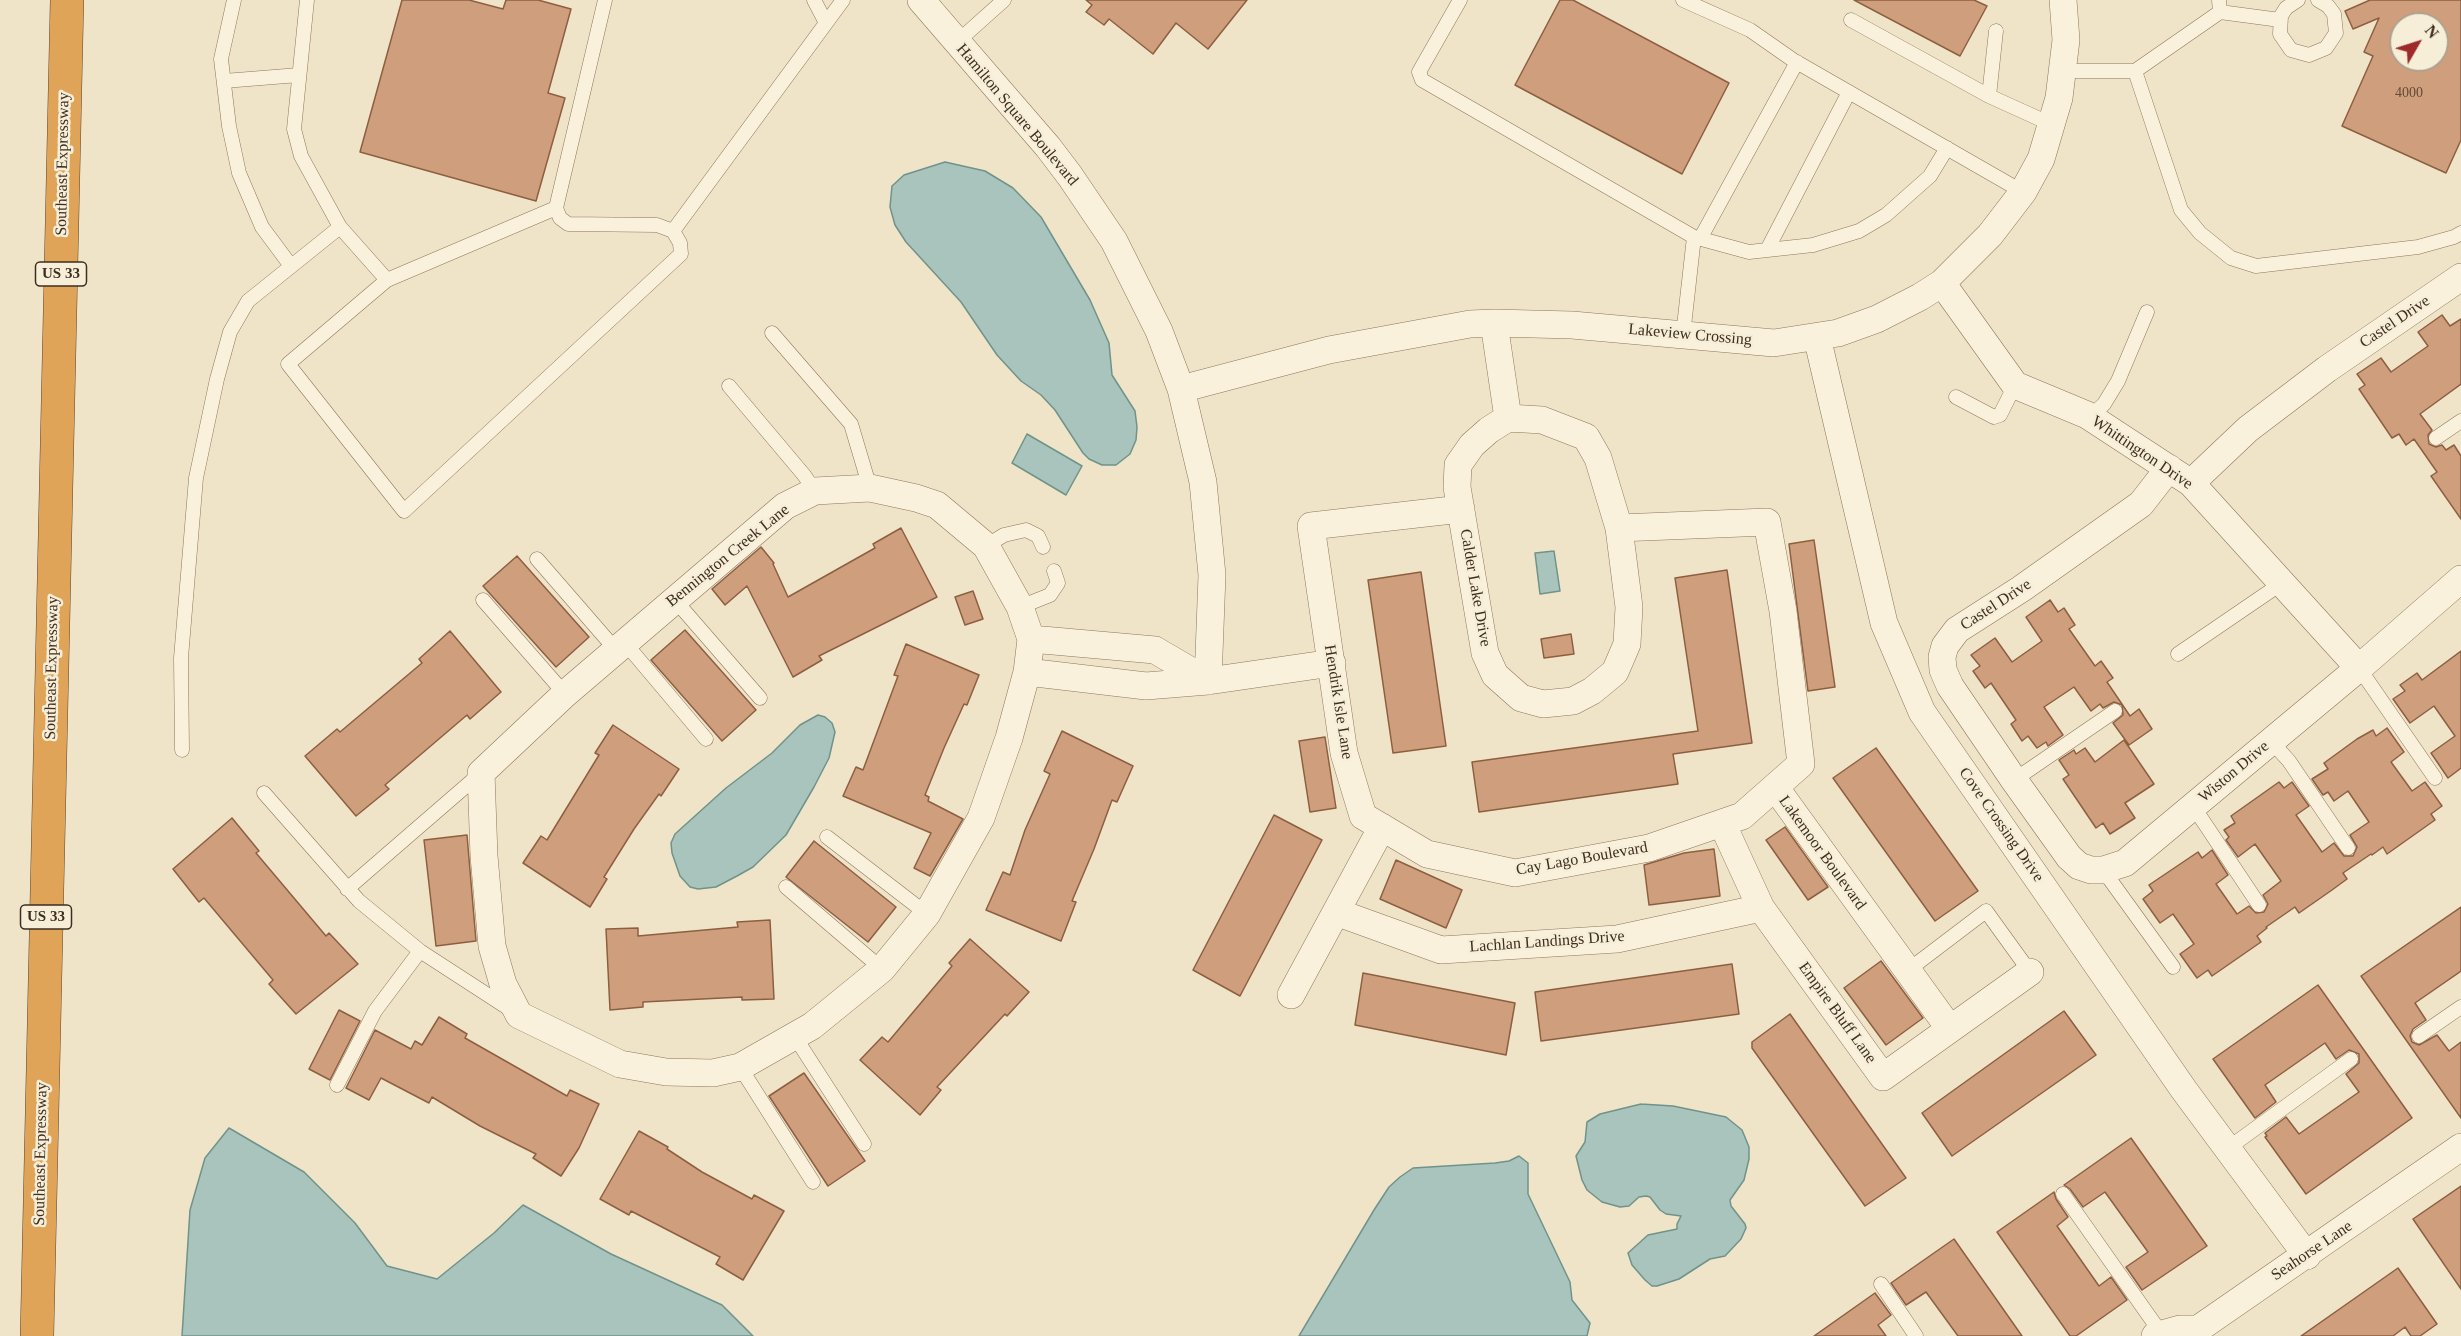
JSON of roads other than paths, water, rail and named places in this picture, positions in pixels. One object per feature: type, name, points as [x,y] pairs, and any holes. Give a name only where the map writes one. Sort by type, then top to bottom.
[{"type":"highway","name":"Southeast Expressway","points":[[37,1336],[67,0]]},
{"type":"highway","points":[[66,51],[73,0]]},
{"type":"street","name":"Hamilton Square Boulevard","points":[[921,0],[1048,147],[1103,223],[1154,320],[1182,389],[1203,482],[1212,575],[1208,681]]},
{"type":"street","name":"Lakeview Crossing","points":[[1182,389],[1329,350],[1470,324],[1494,322],[1572,325],[1774,343],[1838,333],[1877,319],[1942,283],[1990,235],[2023,192],[2041,159],[2053,125],[2064,71],[2066,40],[2063,0]]},
{"type":"street","name":"Castel Drive","points":[[2014,780],[1950,686],[1943,670],[1942,657],[1945,646],[1957,630],[2022,589],[2257,422],[2327,369],[2461,277]]},
{"type":"street","points":[[1942,283],[2015,385]]},
{"type":"street","points":[[1494,322],[1508,418]]},
{"type":"street","name":"Cove Crossing Drive","points":[[1817,337],[1884,623],[1922,712],[2227,1149],[2307,1256]]},
{"type":"street","name":"Whittington Drive","points":[[2015,385],[2090,417],[2180,476],[2359,668]]},
{"type":"street","name":"Calder Lake Drive","points":[[1508,418],[1542,420],[1586,437],[1598,458],[1619,528],[1629,607],[1627,644],[1615,672],[1592,691],[1573,701],[1543,704],[1521,698],[1495,675],[1485,653],[1457,487],[1458,465],[1489,429],[1508,418]]},
{"type":"street","name":"Bennington Creek Lane","points":[[481,773],[565,694],[674,599],[785,506],[815,491],[870,488],[937,505],[986,546],[1020,607],[1031,639],[1027,672],[1010,738],[981,818],[927,914],[882,969],[813,1026],[740,1067],[713,1073],[678,1073],[620,1064],[519,1015]]},
{"type":"street","name":"Hendrik Isle Lane","points":[[1382,827],[1363,816],[1347,764],[1311,526],[1461,509]]},
{"type":"street","name":"Lakemoor Boulevard","points":[[1619,528],[1767,522],[1783,611],[1802,764],[1775,787],[1950,1029]]},
{"type":"street","name":"Wiston Drive","points":[[2103,870],[2125,863],[2359,668],[2461,579]]},
{"type":"street","points":[[1031,639],[1155,650],[1208,681]]},
{"type":"street","points":[[1027,672],[1146,686],[1208,681],[1332,663]]},
{"type":"street","points":[[481,773],[484,856],[492,946],[503,984],[519,1015]]},
{"type":"street","points":[[2014,780],[2069,857],[2079,866],[2091,870],[2103,870]]},
{"type":"street","name":"Cay Lago Boulevard","points":[[1382,827],[1427,854],[1515,873],[1649,848],[1742,816],[1775,787]]},
{"type":"street","name":"Empire Bluff Lane","points":[[1722,823],[1761,908],[1883,1077],[2030,972]]},
{"type":"street","points":[[1292,995],[1382,827]]},
{"type":"street","name":"Lachlan Landings Drive","points":[[1336,912],[1441,950],[1617,939],[1761,908]]},
{"type":"street","name":"Seahorse Lane","points":[[2158,1335],[2180,1329],[2200,1333],[2461,1147]]},
{"type":"lane","points":[[234,0],[221,59],[229,126],[238,173],[262,227],[291,266]]},
{"type":"lane","points":[[306,0],[294,129],[301,156],[340,227],[387,280]]},
{"type":"lane","points":[[556,208],[387,280],[288,364],[404,511],[681,254],[680,243],[673,231],[657,225],[568,224],[560,218],[556,208],[604,2],[590,0]]},
{"type":"lane","points":[[814,0],[826,23]]},
{"type":"lane","points":[[673,231],[843,0]]},
{"type":"lane","points":[[956,43],[1004,0]]},
{"type":"lane","points":[[1460,0],[1419,72],[1422,80],[1697,238],[1749,252],[1813,245],[1859,231],[1886,215],[1930,176],[1947,148]]},
{"type":"lane","points":[[1683,0],[1750,30],[1797,62],[2023,192]]},
{"type":"lane","points":[[2298,0],[2286,8],[2280,20],[2280,34],[2291,50],[2309,55],[2318,53],[2332,41],[2336,33],[2336,23],[2328,6],[2318,0]]},
{"type":"lane","points":[[2064,71],[2135,71],[2219,6],[2280,20]]},
{"type":"lane","points":[[1851,20],[1989,96],[2053,125]]},
{"type":"lane","points":[[1989,96],[1996,31]]},
{"type":"lane","points":[[1683,335],[1697,238],[1797,62]]},
{"type":"lane","points":[[2135,71],[2181,210],[2200,232],[2231,258],[2256,266],[2418,247],[2461,233]]},
{"type":"lane","points":[[224,81],[299,75]]},
{"type":"lane","points":[[1767,250],[1849,92]]},
{"type":"lane","points":[[182,750],[181,658],[196,478],[217,379],[230,332],[248,301],[340,227]]},
{"type":"lane","points":[[2090,417],[2104,404],[2118,381],[2147,312]]},
{"type":"lane","points":[[772,333],[851,424],[870,488]]},
{"type":"lane","points":[[1956,397],[1994,417],[2000,415],[2015,385]]},
{"type":"lane","points":[[729,386],[815,491]]},
{"type":"lane","points":[[2436,438],[2461,421]]},
{"type":"lane","points":[[986,546],[1004,535],[1026,530],[1038,536],[1043,547]]},
{"type":"lane","points":[[537,559],[706,739]]},
{"type":"lane","points":[[1020,607],[1050,595],[1058,583],[1054,571]]},
{"type":"lane","points":[[2178,654],[2282,583]]},
{"type":"lane","points":[[674,599],[760,698]]},
{"type":"lane","points":[[483,600],[565,694]]},
{"type":"lane","points":[[2359,668],[2435,778]]},
{"type":"lane","points":[[2014,780],[2115,711]]},
{"type":"lane","points":[[2271,741],[2289,761],[2348,848]]},
{"type":"lane","name":"Bennington Creek Lane","points":[[347,889],[481,773]]},
{"type":"lane","points":[[264,793],[347,889],[420,951],[519,1015]]},
{"type":"lane","points":[[2193,807],[2259,905]]},
{"type":"lane","points":[[827,837],[927,914]]},
{"type":"lane","points":[[2103,870],[2173,967]]},
{"type":"lane","points":[[786,887],[882,969]]},
{"type":"lane","points":[[1907,971],[1986,911],[2030,972]]},
{"type":"lane","points":[[337,1085],[375,1011],[420,951]]},
{"type":"lane","points":[[2419,1036],[2461,1007]]},
{"type":"lane","points":[[795,1037],[864,1144]]},
{"type":"lane","points":[[2227,1149],[2351,1059]]},
{"type":"lane","points":[[740,1067],[813,1182]]},
{"type":"lane","points":[[2063,1194],[2158,1335]]},
{"type":"lane","points":[[1881,1284],[1916,1336]]},
{"type":"water","points":[[945,162],[985,171],[1013,188],[1041,217],[1090,300],[1109,343],[1112,375],[1135,411],[1136,440],[1130,454],[1116,465],[1102,465],[1089,459],[1083,453],[1055,410],[1041,395],[1021,381],[997,355],[961,302],[906,242],[895,225],[890,207],[892,186],[904,175]]},
{"type":"water","points":[[1027,434],[1082,466],[1066,495],[1012,463]]},
{"type":"water","points":[[1554,551],[1560,591],[1540,594],[1535,553]]},
{"type":"water","points":[[818,715],[832,723],[835,732],[829,758],[786,835],[753,867],[737,876],[716,887],[698,889],[690,887],[680,876],[672,853],[671,843],[675,834],[726,788],[772,753],[800,725]]},
{"type":"water","points":[[1641,1104],[1673,1106],[1726,1117],[1742,1130],[1749,1147],[1744,1180],[1730,1200],[1731,1206],[1745,1224],[1746,1228],[1741,1239],[1725,1256],[1710,1259],[1679,1279],[1657,1286],[1652,1286],[1645,1280],[1632,1265],[1628,1253],[1648,1235],[1677,1229],[1681,1216],[1666,1214],[1650,1197],[1646,1196],[1639,1197],[1629,1206],[1620,1207],[1602,1202],[1587,1190],[1576,1156],[1585,1142],[1587,1122],[1600,1114]]},
{"type":"water","points":[[229,1128],[304,1172],[355,1223],[387,1266],[437,1279],[494,1233],[523,1205],[611,1254],[722,1305],[753,1336],[182,1336],[190,1210],[205,1158]]},
{"type":"water","points":[[1519,1156],[1528,1163],[1528,1194],[1570,1282],[1572,1300],[1590,1323],[1587,1336],[1299,1336],[1374,1210],[1389,1187],[1400,1177],[1413,1168],[1495,1163],[1509,1161]]}]
